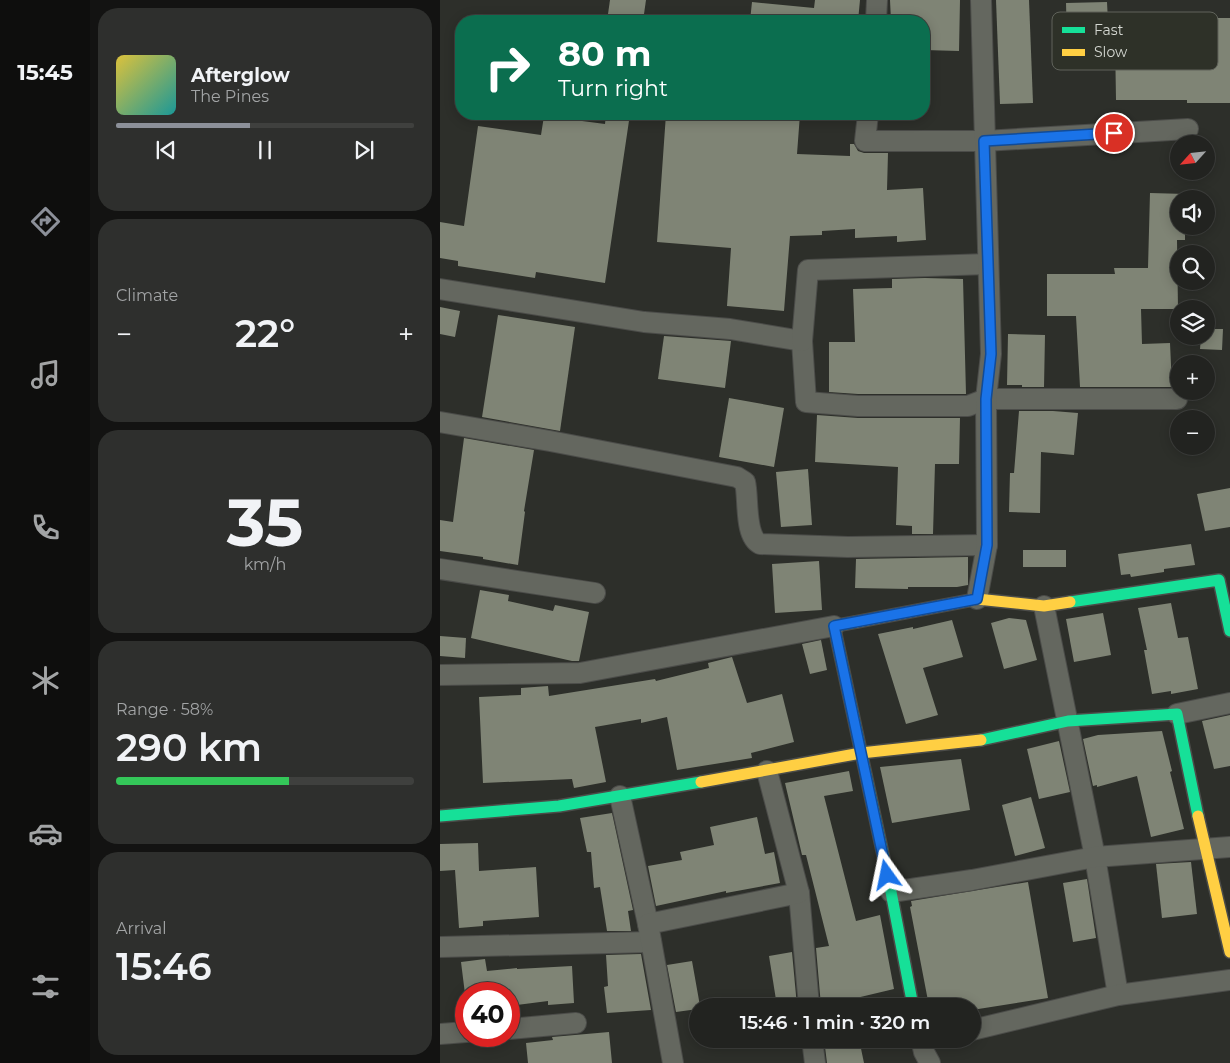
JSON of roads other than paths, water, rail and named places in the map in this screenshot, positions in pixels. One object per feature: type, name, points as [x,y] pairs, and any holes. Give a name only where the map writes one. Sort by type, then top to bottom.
[{"type":"street","points":[[876,15],[877,0]]},
{"type":"street","points":[[977,599],[987,545],[986,399],[991,354],[981,0]]},
{"type":"street","points":[[867,120],[865,141],[984,141],[1188,129]]},
{"type":"street","points":[[988,264],[808,270],[802,341],[806,402],[858,406],[968,406],[986,399],[1170,399]]},
{"type":"street","points":[[440,289],[644,322],[730,330],[802,341]]},
{"type":"street","points":[[440,422],[550,441],[737,478],[744,482],[750,532],[755,542],[760,544],[848,547],[987,545]]},
{"type":"street","points":[[440,568],[595,594]]},
{"type":"street","points":[[440,675],[580,673],[977,599],[1044,606],[1219,580],[1230,631]]},
{"type":"street","points":[[1044,606],[1094,857],[1118,995]]},
{"type":"street","points":[[834,626],[891,892],[911,998]]},
{"type":"street","points":[[440,816],[559,806],[861,753],[971,742],[1068,721],[1177,714],[1230,703]]},
{"type":"street","points":[[1177,714],[1205,849],[1230,952]]},
{"type":"street","points":[[767,771],[798,893],[809,998]]},
{"type":"street","points":[[620,796],[650,933],[673,1063]]},
{"type":"street","points":[[891,892],[972,880],[1094,857],[1230,847]]},
{"type":"street","points":[[440,947],[650,933],[798,893]]},
{"type":"street","points":[[981,1028],[1118,995],[1230,980]]},
{"type":"street","points":[[520,1028],[576,1023]]},
{"type":"street","points":[[440,1034],[455,1033]]},
{"type":"street","points":[[813,1048],[815,1063]]}]
